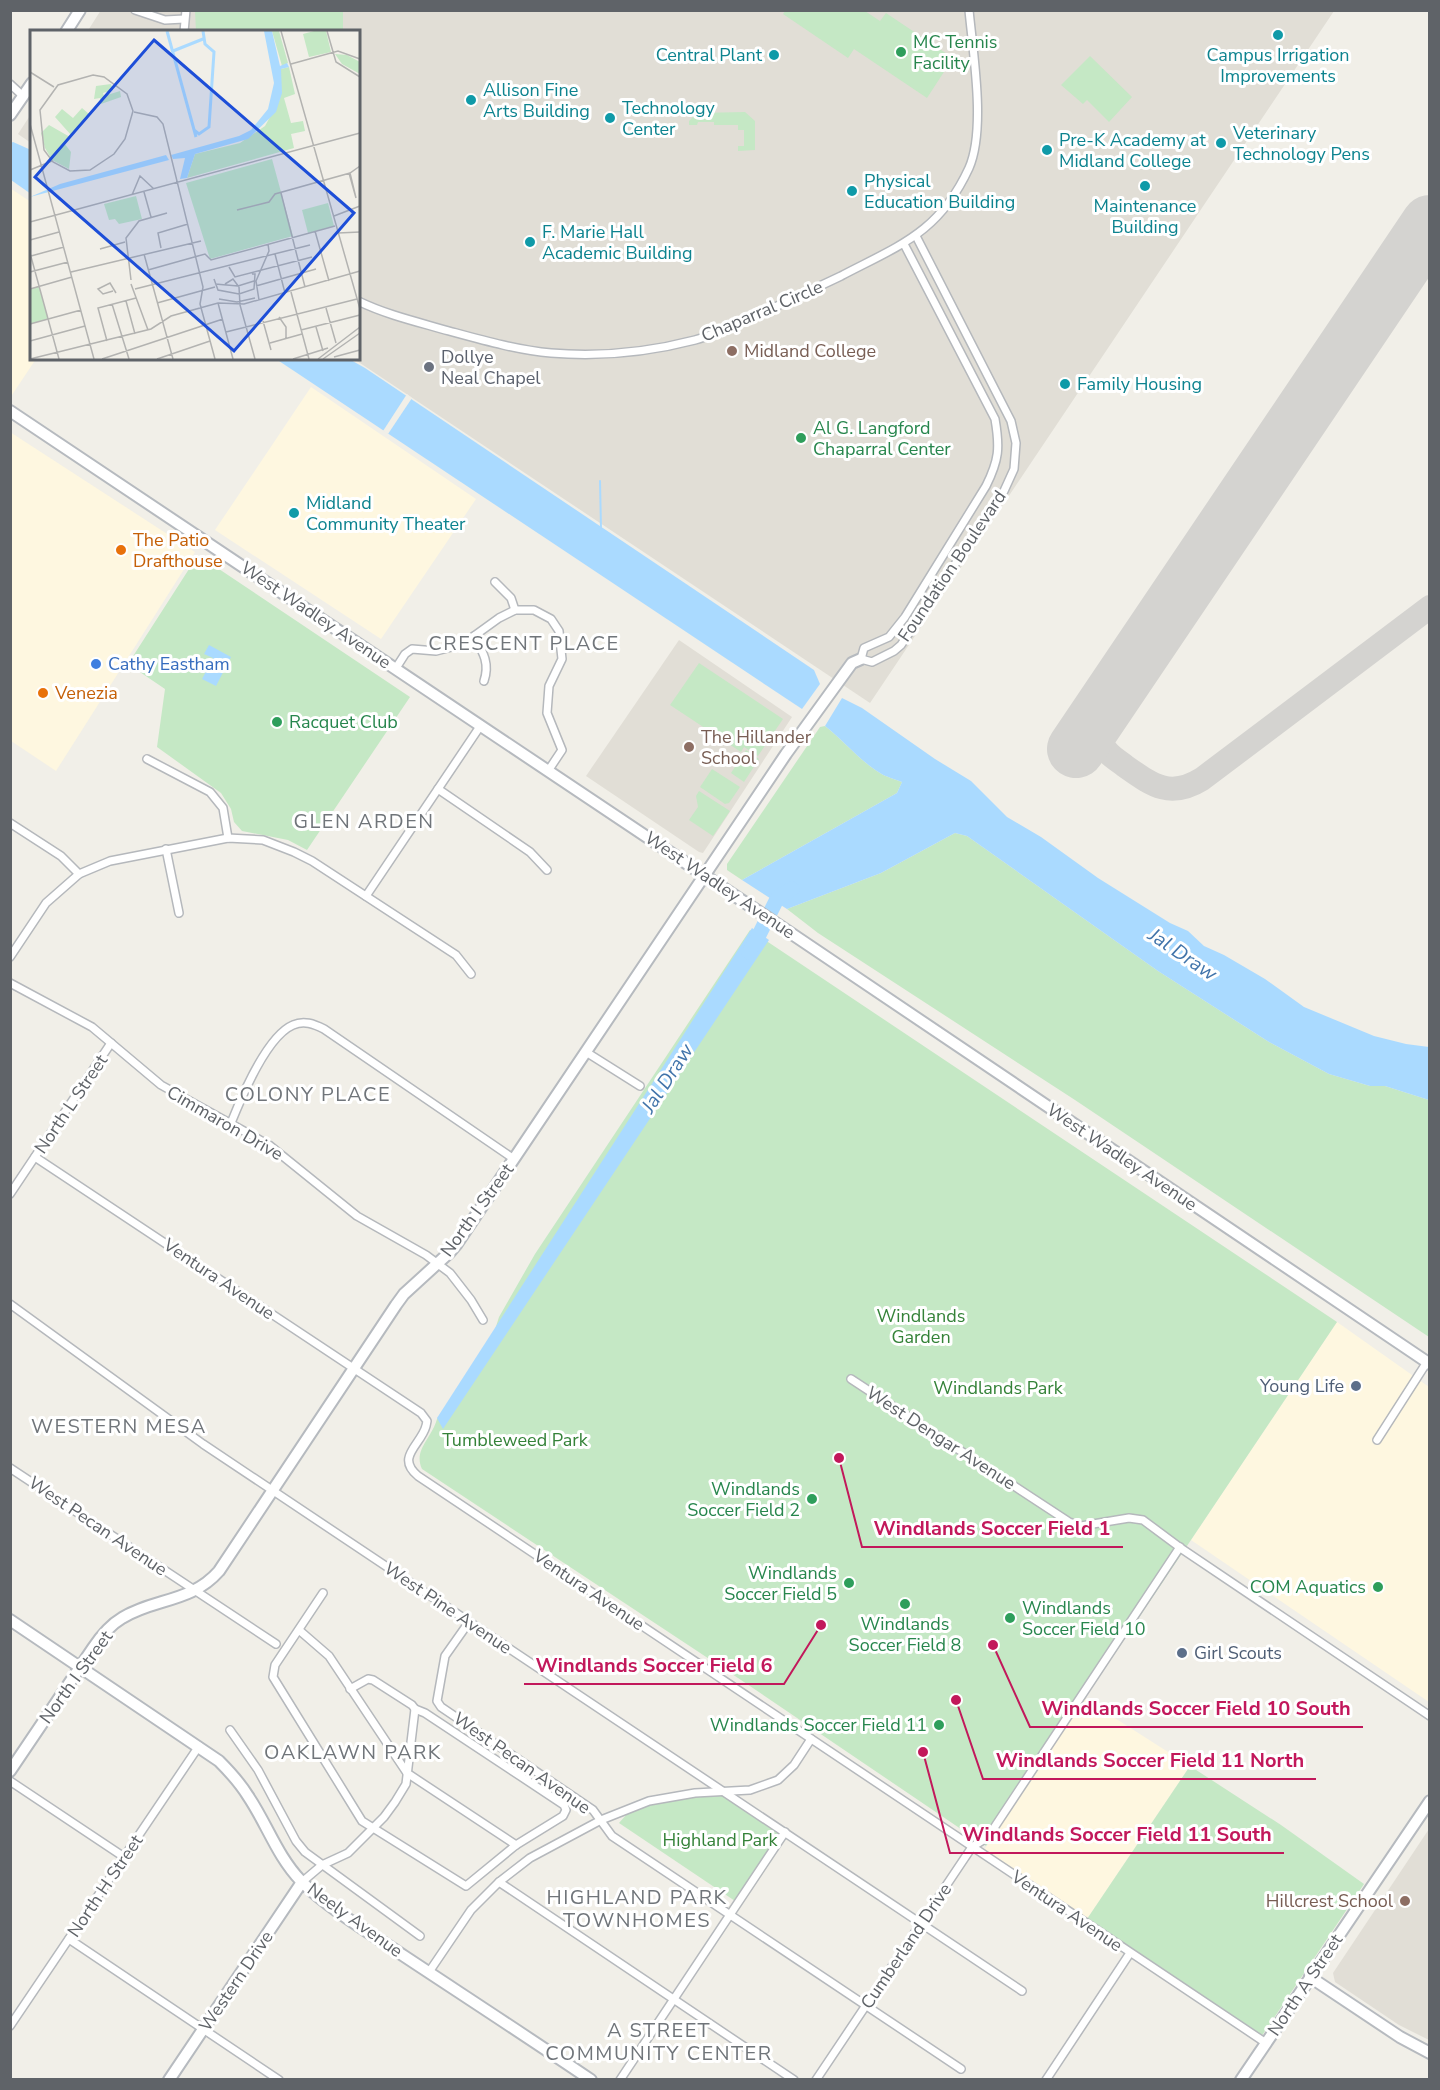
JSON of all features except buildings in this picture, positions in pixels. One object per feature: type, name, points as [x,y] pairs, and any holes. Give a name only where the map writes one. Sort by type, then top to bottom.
[{"type":"street","points":[[67,30],[80,10]]},
{"type":"street","points":[[135,10],[165,20],[184,19]]},
{"type":"street","points":[[184,30],[186,10]]},
{"type":"street","name":"Chaparral Circle","points":[[360,302],[415,322],[480,340],[550,353],[606,354],[695,340],[803,295],[904,244],[948,206],[970,166],[976,139],[978,118],[969,10]]},
{"type":"street","points":[[10,84],[23,96]]},
{"type":"street","points":[[10,115],[30,86]]},
{"type":"street","name":"Foundation Boulevard","points":[[904,244],[994,419],[998,439],[996,465],[986,486],[905,617],[889,637],[864,648],[861,659],[872,662],[901,645],[1004,491],[1014,469],[1016,443],[1011,421],[916,236]]},
{"type":"street","name":"West Wadley Avenue","points":[[10,411],[705,875],[1428,1363],[1377,1440]]},
{"type":"street","points":[[952,541],[964,550]]},
{"type":"street","points":[[495,582],[511,598],[515,610]]},
{"type":"street","points":[[396,668],[405,654],[412,650],[436,651],[463,644],[499,618],[515,610],[534,610],[551,619],[560,631],[562,659],[549,686],[548,713],[562,750],[548,771]]},
{"type":"street","points":[[474,636],[484,653],[488,669],[484,681]]},
{"type":"street","name":"North I Street","points":[[10,1771],[106,1631],[123,1617],[195,1591],[219,1571],[404,1294],[456,1245],[786,754],[852,663],[861,659]]},
{"type":"street","points":[[366,896],[481,725]]},
{"type":"street","points":[[147,759],[210,792],[223,808],[228,838]]},
{"type":"street","points":[[438,789],[530,852],[547,870]]},
{"type":"street","points":[[10,823],[61,856],[79,874]]},
{"type":"street","points":[[10,957],[46,903],[79,874],[110,861],[228,838],[263,840],[294,852],[456,955],[471,974]]},
{"type":"street","points":[[166,849],[178,913]]},
{"type":"street","name":"Cimmaron Drive","points":[[10,982],[92,1027],[161,1085],[179,1097],[231,1123],[281,1154],[357,1216],[421,1251],[438,1263],[462,1287],[483,1320]]},
{"type":"street","points":[[231,1123],[252,1074],[274,1042],[293,1025],[308,1023],[324,1029],[514,1159]]},
{"type":"street","name":"North L Street","points":[[10,1194],[111,1043]]},
{"type":"street","points":[[586,1052],[640,1086]]},
{"type":"street","name":"Ventura Avenue","points":[[35,1157],[425,1417],[427,1421],[425,1431],[408,1458],[409,1467],[418,1476],[1266,2043]]},
{"type":"street","name":"West Pine Avenue","points":[[10,1304],[203,1444],[1022,1991]]},
{"type":"street","name":"West Dengar Avenue","points":[[851,1378],[1069,1522],[1082,1526],[1129,1518],[1143,1520],[1430,1716]]},
{"type":"street","name":"West Pecan Avenue","points":[[10,1468],[276,1644]]},
{"type":"street","name":"Cumberland Drive","points":[[816,2079],[972,1847],[988,1837],[1180,1547]]},
{"type":"street","points":[[323,1593],[275,1665],[273,1677],[362,1821],[466,1886],[516,1845],[563,1816],[566,1810],[564,1805],[374,1680],[368,1679],[350,1689]]},
{"type":"street","name":"Neely Avenue","points":[[10,1620],[219,1761],[236,1778],[249,1797],[273,1844],[302,1882],[345,1915],[591,2079]]},
{"type":"street","name":"West Pecan Avenue","points":[[469,1622],[445,1656],[437,1703],[593,1810],[612,1836],[961,2068]]},
{"type":"street","points":[[299,1630],[329,1656],[407,1773],[516,1845]]},
{"type":"street","points":[[302,1882],[322,1865],[348,1853],[384,1817],[406,1784],[415,1709]]},
{"type":"street","points":[[230,1730],[258,1770],[296,1841],[305,1852],[420,1936]]},
{"type":"street","points":[[429,1972],[471,1910],[499,1882],[530,1858],[601,1820],[649,1801],[695,1793],[750,1790],[778,1780],[794,1765],[811,1739]]},
{"type":"street","name":"North H Street","points":[[10,2026],[199,1746]]},
{"type":"street","points":[[10,1781],[124,1857]]},
{"type":"street","name":"North A Street","points":[[1241,2079],[1430,1801]]},
{"type":"street","points":[[620,2079],[785,1832]]},
{"type":"street","name":"Western Drive","points":[[170,2079],[302,1882]]},
{"type":"street","points":[[499,1882],[794,2079]]},
{"type":"street","points":[[69,1939],[279,2079]]},
{"type":"street","points":[[1046,2079],[1130,1953]]},
{"type":"street","points":[[1310,1977],[1390,2030],[1430,2053]]},
{"type":"shaded area","name":"Midland College","points":[[101,10],[1334,11],[870,703],[356,360],[360,360],[360,30],[88,30]]},
{"type":"shaded area","points":[[30,116],[30,142],[18,134]]},
{"type":"shaded area","points":[[10,188],[30,201],[30,360],[35,360],[12,395],[10,394]]},
{"type":"shaded area","name":"Midland Community Theater","points":[[311,387],[476,499],[381,639],[215,530]]},
{"type":"shaded area","points":[[10,432],[195,552],[56,771],[11,741]]},
{"type":"shaded area","name":"The Hillander School","points":[[679,640],[792,717],[703,853],[586,776]]},
{"type":"shaded area","points":[[1337,1322],[1429,1387],[1429,1702],[1191,1540]]},
{"type":"shaded area","points":[[1085,1699],[1190,1766],[1087,1919],[984,1850]]},
{"type":"shaded area","name":"Hillcrest School","points":[[1429,1829],[1429,2040],[1399,2025],[1335,1982],[1333,1973]]},
{"type":"green space","name":"MC Tennis Facility","points":[[786,10],[865,11],[880,21],[886,13],[953,58],[927,98],[854,49],[848,58],[783,14]]},
{"type":"green space","points":[[195,11],[343,11],[343,30],[196,30]]},
{"type":"green space","points":[[1090,56],[1132,97],[1109,122],[1087,100],[1083,104],[1061,85]]},
{"type":"green space","points":[[745,112],[755,121],[755,150],[738,151],[738,146],[744,146],[744,130],[738,130],[738,125],[698,122],[697,125],[689,125],[689,121],[697,113]]},
{"type":"green space","name":"Racquet Club","points":[[198,555],[410,697],[307,850],[288,840],[242,831],[234,822],[231,809],[221,793],[157,747],[165,689],[128,664]]},
{"type":"green space","points":[[699,663],[783,719],[758,756],[744,747],[741,752],[670,705]]},
{"type":"green space","points":[[825,726],[872,768],[902,782],[897,793],[742,880],[727,870],[727,864],[820,727]]},
{"type":"green space","points":[[746,750],[759,759],[744,782],[731,773]]},
{"type":"green space","points":[[712,769],[740,787],[729,803],[725,804],[700,787]]},
{"type":"green space","points":[[699,791],[730,811],[713,836],[689,820],[698,807],[696,796]]},
{"type":"green space","points":[[955,833],[967,836],[1158,971],[1269,1042],[1329,1074],[1370,1086],[1385,1086],[1429,1100],[1429,1337],[1075,1100],[818,933],[787,909],[881,873]]},
{"type":"green space","name":"Windlands Park","points":[[750,930],[1337,1322],[986,1846],[738,1678],[422,1469],[420,1462],[421,1450],[437,1419],[493,1336],[499,1317],[535,1254]]},
{"type":"green space","points":[[1190,1766],[1281,1825],[1364,1884],[1261,2037],[1087,1919]]},
{"type":"green space","name":"Highland Park","points":[[724,1792],[784,1833],[738,1903],[619,1823],[634,1806]]},
{"type":"water","points":[[11,143],[30,150],[30,193],[11,180]]},
{"type":"water","points":[[278,360],[351,360],[365,368],[814,670],[820,684],[802,709]]},
{"type":"water","points":[[209,645],[231,657],[216,686],[202,679],[213,658],[204,654]]},
{"type":"water","points":[[842,698],[862,708],[971,781],[1007,817],[1041,837],[1098,878],[1170,923],[1188,931],[1204,946],[1265,979],[1304,1007],[1374,1036],[1429,1047],[1429,1100],[1385,1086],[1370,1086],[1329,1074],[1269,1042],[1158,971],[967,836],[955,833],[881,873],[787,909],[742,880],[897,793],[902,782],[872,768],[825,726]]},
{"type":"water","points":[[752,928],[769,940],[443,1429],[437,1418]]},
{"type":"pier","points":[[407,394],[412,398],[388,434],[383,431]]},
{"type":"waterway","points":[[600,481],[601,529]]},
{"type":"waterway","name":"Jal Draw","points":[[749,952],[778,897],[792,889]]},
{"type":"taxiway","points":[[1105,706],[1100,734],[1104,747],[1112,756],[1153,784],[1171,789],[1191,785],[1430,607]]},
{"type":"runway","points":[[1076,749],[1430,224]]},
{"type":"place","name":"Campus Irrigation Improvements","points":[[1278,35]]},
{"type":"place","name":"MC Tennis Facility","points":[[901,52]]},
{"type":"place","name":"Central Plant","points":[[774,55]]},
{"type":"place","name":"Allison Fine Arts Building","points":[[471,100]]},
{"type":"place","name":"Technology Center","points":[[610,118]]},
{"type":"place","name":"Veterinary Technology Pens","points":[[1221,143]]},
{"type":"place","name":"Pre-K Academy at Midland College","points":[[1047,150]]},
{"type":"place","name":"Maintenance Building","points":[[1145,186]]},
{"type":"place","name":"Physical Education Building","points":[[852,191]]},
{"type":"place","name":"F. Marie Hall Academic Building","points":[[530,242]]},
{"type":"place","name":"Midland College","points":[[732,351]]},
{"type":"place","name":"Dollye Neal Chapel","points":[[429,367]]},
{"type":"place","name":"Family Housing","points":[[1065,384]]},
{"type":"place","name":"Al G. Langford Chaparral Center","points":[[801,438]]},
{"type":"place","name":"Midland Community Theater","points":[[294,513]]},
{"type":"place","name":"The Patio Drafthouse","points":[[121,550]]},
{"type":"place","name":"Cathy Eastham","points":[[96,664]]},
{"type":"place","name":"Venezia","points":[[43,693]]},
{"type":"place","name":"Racquet Club","points":[[277,722]]},
{"type":"place","name":"The Hillander School","points":[[689,747]]},
{"type":"place","name":"Young Life","points":[[1356,1386]]},
{"type":"place","name":"Windlands Soccer Field 1","points":[[839,1458]]},
{"type":"place","name":"Windlands Soccer Field 2","points":[[812,1499]]},
{"type":"place","name":"Windlands Soccer Field 5","points":[[849,1583]]},
{"type":"place","name":"COM Aquatics","points":[[1378,1587]]},
{"type":"place","name":"Windlands Soccer Field 8","points":[[905,1604]]},
{"type":"place","name":"Windlands Soccer Field 10","points":[[1010,1618]]},
{"type":"place","name":"Windlands Soccer Field 6","points":[[821,1625]]},
{"type":"place","name":"Windlands Soccer Field 10 South","points":[[993,1645]]},
{"type":"place","name":"Girl Scouts","points":[[1182,1653]]},
{"type":"place","name":"Windlands Soccer Field 11 North","points":[[956,1700]]},
{"type":"place","name":"Windlands Soccer Field 11","points":[[939,1725]]},
{"type":"place","name":"Windlands Soccer Field 11 South","points":[[923,1752]]},
{"type":"place","name":"Hillcrest School","points":[[1405,1901]]},
{"type":"district","name":"CRESCENT PLACE","points":[[524,643]]},
{"type":"district","name":"GLEN ARDEN","points":[[364,821]]},
{"type":"district","name":"COLONY PLACE","points":[[308,1094]]},
{"type":"district","name":"WESTERN MESA","points":[[119,1426]]},
{"type":"district","name":"OAKLAWN PARK","points":[[353,1752]]},
{"type":"district","name":"HIGHLAND PARK TOWNHOMES","points":[[637,1908]]},
{"type":"district","name":"A STREET COMMUNITY CENTER","points":[[659,2042]]},
{"type":"park label","name":"Windlands Garden","points":[[921,1326]]},
{"type":"park label","name":"Tumbleweed Park","points":[[515,1440]]}]
